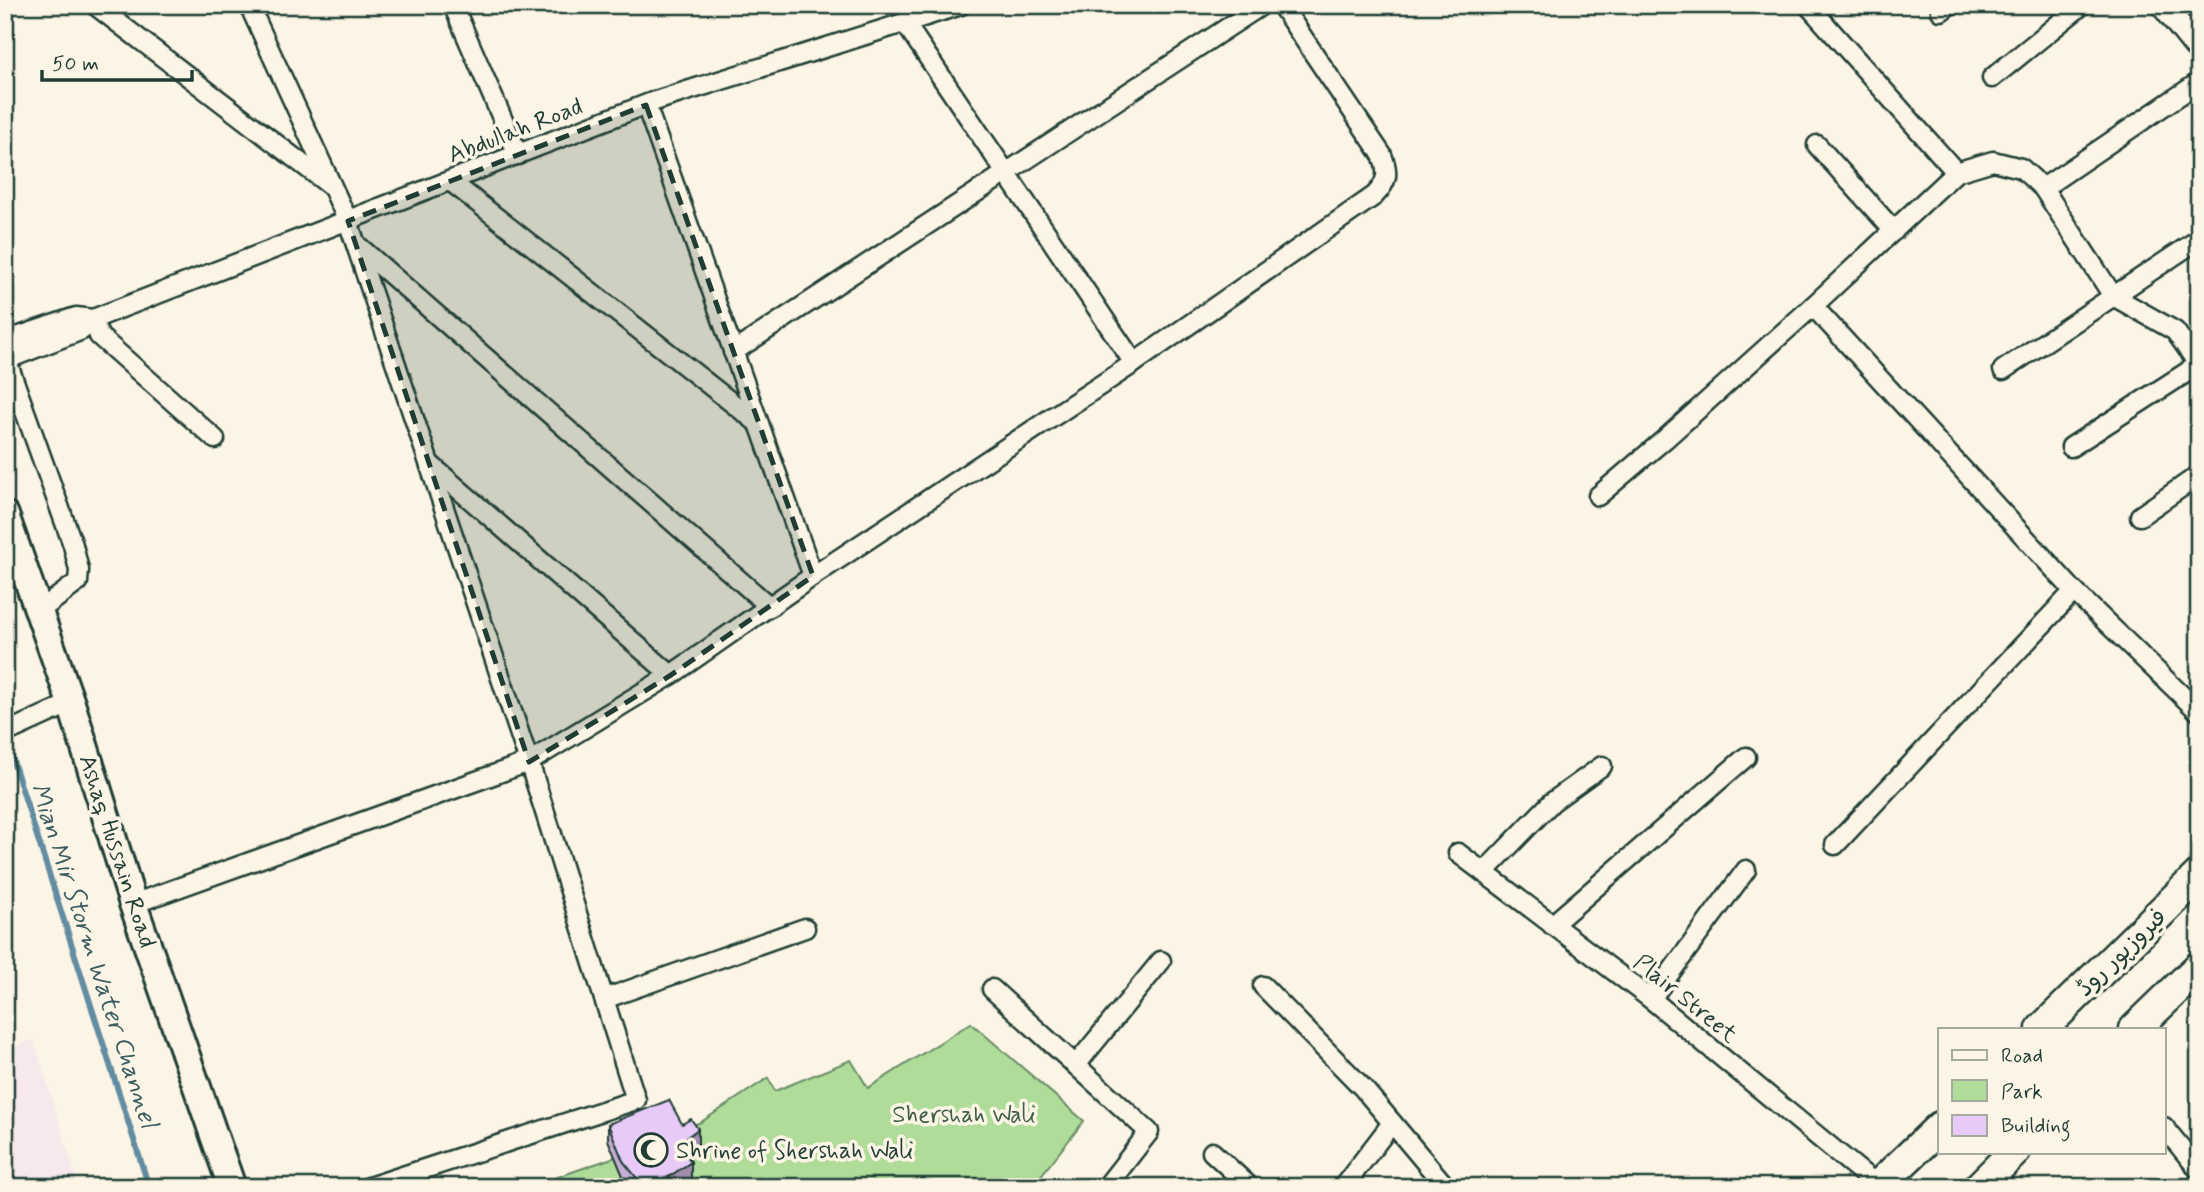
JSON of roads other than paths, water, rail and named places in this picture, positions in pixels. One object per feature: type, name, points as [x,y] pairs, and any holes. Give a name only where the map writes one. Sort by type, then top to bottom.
[{"type":"main road","name":"Ashaq Hussain Road","points":[[5,515],[71,704],[133,904],[232,1187]]},
{"type":"main road","name":"فیروزپور روڈ","points":[[2043,1028],[2199,875]]},
{"type":"main road","points":[[2136,1028],[2199,967]]},
{"type":"main road","points":[[1878,1186],[1938,1129]]},
{"type":"main road","points":[[1979,1187],[2012,1154]]},
{"type":"street","points":[[94,5],[332,187]]},
{"type":"street","points":[[249,5],[348,221],[529,762],[636,1095],[633,1103],[369,1187]]},
{"type":"street","points":[[453,5],[518,155]]},
{"type":"street","name":"Abdullah Road","points":[[6,359],[82,330],[93,319],[646,105],[961,5]]},
{"type":"street","points":[[733,352],[1262,5]]},
{"type":"street","points":[[133,904],[529,762],[671,675],[813,576],[1134,363],[1374,196],[1384,186],[1388,170],[1382,155],[1281,5]]},
{"type":"street","points":[[1808,5],[1956,172]]},
{"type":"street","points":[[1992,78],[2082,5]]},
{"type":"street","points":[[2162,5],[2199,50]]},
{"type":"street","points":[[905,23],[1134,363]]},
{"type":"street","points":[[2043,188],[2199,82]]},
{"type":"street","points":[[646,105],[813,576]]},
{"type":"street","points":[[1817,145],[1894,231]]},
{"type":"street","points":[[1598,496],[1813,306],[1956,172],[1993,161],[2021,168],[2043,188],[2113,296],[2175,331],[2199,365],[2071,447]]},
{"type":"street","points":[[450,181],[759,424]]},
{"type":"street","points":[[2003,370],[2199,239]]},
{"type":"street","points":[[355,243],[770,607]]},
{"type":"street","points":[[1813,306],[2074,591],[2199,712]]},
{"type":"street","name":"Abdullah Road","points":[[5,341],[76,317],[93,319]]},
{"type":"street","points":[[93,319],[99,336],[215,439]]},
{"type":"street","points":[[6,359],[73,545],[79,570],[78,582],[39,611]]},
{"type":"street","points":[[429,463],[671,675]]},
{"type":"street","points":[[2140,516],[2199,475]]},
{"type":"street","points":[[1835,845],[2074,591]]},
{"type":"street","points":[[5,733],[71,704]]},
{"type":"street","points":[[1552,925],[1746,757]]},
{"type":"street","points":[[1484,872],[1552,802],[1602,766]]},
{"type":"street","name":"Plair Street","points":[[1458,853],[1651,999],[1878,1186]]},
{"type":"street","points":[[1651,999],[1746,870]]},
{"type":"street","points":[[604,999],[805,928]]},
{"type":"street","points":[[1076,1065],[1161,961]]},
{"type":"street","points":[[1263,986],[1363,1087],[1446,1187]]},
{"type":"street","points":[[992,989],[1149,1132],[1106,1187]]},
{"type":"street","points":[[1343,1187],[1392,1123]]},
{"type":"street","points":[[2166,1129],[2199,1170]]},
{"type":"street","points":[[1212,1152],[1250,1187]]},
{"type":"waterway","name":"Mian Mir Storm Water Channel","points":[[5,736],[149,1187]]},
{"type":"place","name":"Shrine of Shershah Wali","points":[[651,1150]]},
{"type":"park label","name":"Shershah Wali","points":[[964,1114]]}]
